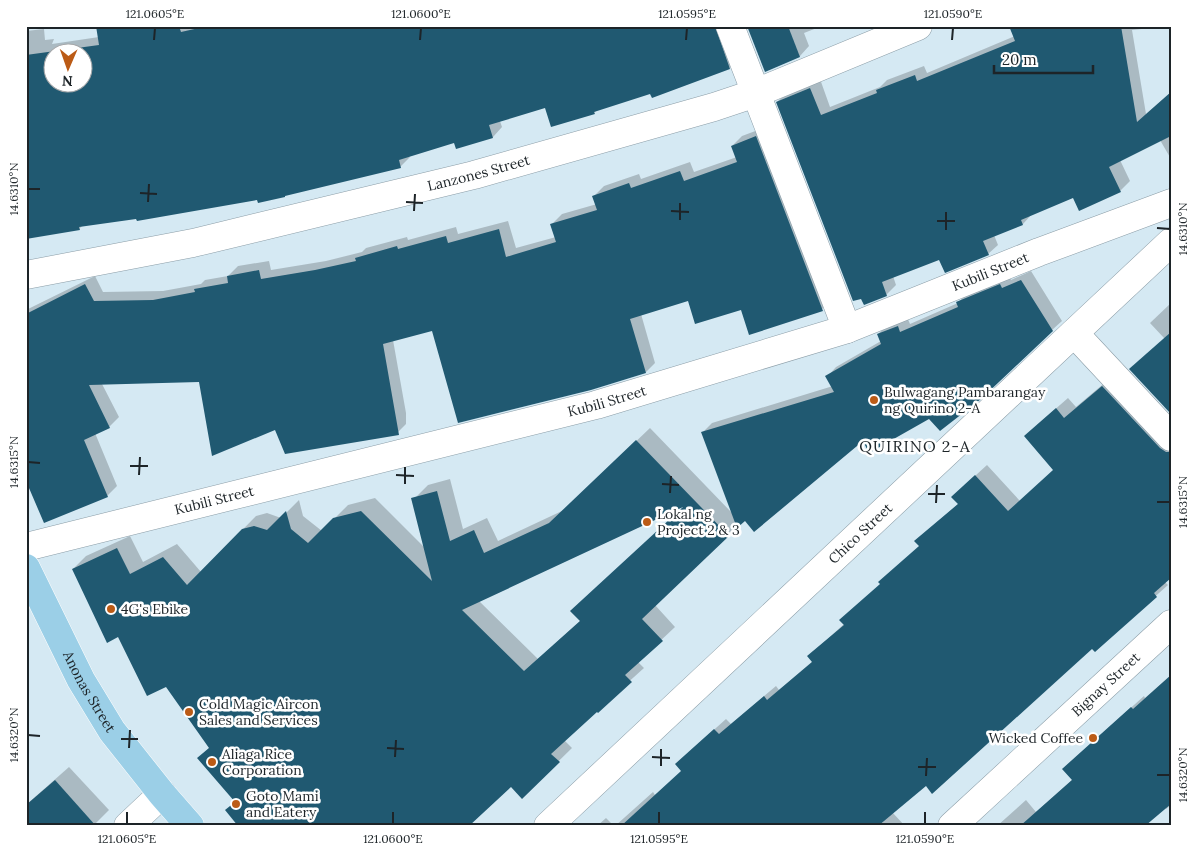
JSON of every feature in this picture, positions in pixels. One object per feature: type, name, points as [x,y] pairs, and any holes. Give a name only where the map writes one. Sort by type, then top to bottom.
[{"type":"main road","name":"Anonas Street","points":[[26,568],[81,680],[112,731],[190,826]]},
{"type":"street","points":[[730,26],[847,329]]},
{"type":"street","name":"Lanzones Street","points":[[26,275],[193,243],[474,175],[714,107],[756,92],[918,26]]},
{"type":"street","name":"Kubili Street","points":[[26,547],[596,405],[847,329],[1039,252],[1171,203]]},
{"type":"street","name":"Chico Street","points":[[548,826],[1171,242]]},
{"type":"street","points":[[1074,333],[1171,437]]},
{"type":"street","name":"Bignay Street","points":[[952,826],[1171,624]]},
{"type":"street","points":[[128,826],[162,794]]},
{"type":"building","points":[[96,26],[179,26],[181,32],[208,26],[715,26],[730,69],[652,98],[650,94],[594,112],[595,114],[551,127],[545,108],[489,125],[493,138],[456,149],[454,143],[399,160],[401,168],[285,197],[258,203],[257,200],[137,221],[136,219],[79,227],[80,230],[26,239],[26,55],[42,53],[42,92],[92,92],[92,46],[99,45]]},
{"type":"building","points":[[747,26],[788,26],[800,57],[765,72]]},
{"type":"building","points":[[1009,26],[1121,26],[1137,122],[1171,92],[1171,136],[1109,167],[1121,192],[1079,211],[1073,198],[1021,220],[1023,225],[983,241],[989,255],[945,273],[939,260],[882,282],[887,296],[864,305],[861,299],[853,301],[776,102],[810,88],[821,115],[877,93],[876,90],[915,75],[917,81],[1015,41]]},
{"type":"building","points":[[756,136],[823,311],[749,335],[741,310],[695,324],[688,301],[630,319],[646,373],[591,390],[458,423],[432,331],[383,344],[399,435],[285,454],[275,430],[212,456],[199,382],[89,385],[110,428],[84,440],[108,497],[44,523],[26,481],[26,314],[85,284],[94,301],[153,300],[195,292],[194,289],[228,283],[227,276],[259,270],[261,279],[315,270],[356,261],[355,258],[397,246],[398,249],[446,236],[448,243],[499,229],[506,257],[556,242],[550,224],[597,210],[592,196],[629,183],[631,188],[680,171],[684,181],[737,162],[731,146]]},
{"type":"building","points":[[1021,280],[1053,331],[981,399],[940,431],[929,419],[869,453],[863,441],[754,532],[745,521],[737,528],[701,432],[834,392],[825,376],[881,344],[877,334],[898,326],[900,332],[958,307],[956,302],[1000,284],[1002,288]]},
{"type":"building","points":[[1171,332],[1171,414],[1129,369]]},
{"type":"building","points":[[1102,386],[1160,448],[1166,452],[1171,452],[1171,578],[1154,593],[1157,597],[1095,652],[1092,649],[932,794],[926,786],[878,826],[621,826],[681,771],[675,764],[714,729],[719,734],[764,696],[767,700],[812,662],[807,656],[844,625],[839,620],[919,546],[914,541],[958,504],[951,497],[975,475],[1008,511],[1053,470],[1024,436],[1056,408],[1064,418]]},
{"type":"building","points":[[636,440],[729,536],[642,619],[663,641],[625,675],[632,682],[551,754],[560,762],[522,799],[511,787],[469,826],[238,826],[225,810],[235,802],[197,758],[209,748],[166,687],[147,696],[118,637],[107,643],[72,569],[117,548],[130,574],[163,557],[187,585],[242,529],[254,526],[267,530],[286,511],[291,529],[308,543],[333,518],[361,511],[432,581],[411,498],[437,491],[450,541],[474,530],[484,553],[549,523]],"holes":[[[683,507],[570,611],[580,621],[524,671],[462,610]]]},
{"type":"building","points":[[1171,675],[1171,804],[1145,826],[1020,826],[1072,780],[1062,769],[1131,707],[1133,709]]},
{"type":"building","points":[[55,780],[96,826],[26,826],[26,805]]},
{"type":"place","name":"Bulwagang Pambarangay ng Quirino 2-A","points":[[874,400]]},
{"type":"place","name":"Lokal ng Project 2 & 3","points":[[647,522]]},
{"type":"place","name":"4G's Ebike","points":[[111,609]]},
{"type":"place","name":"Cold Magic Aircon Sales and Services","points":[[189,712]]},
{"type":"place","name":"Wicked Coffee","points":[[1093,738]]},
{"type":"place","name":"Aliaga Rice Corporation","points":[[212,762]]},
{"type":"place","name":"Goto Mami and Eatery","points":[[236,804]]},
{"type":"district","name":"QUIRINO 2-A","points":[[915,446]]}]
